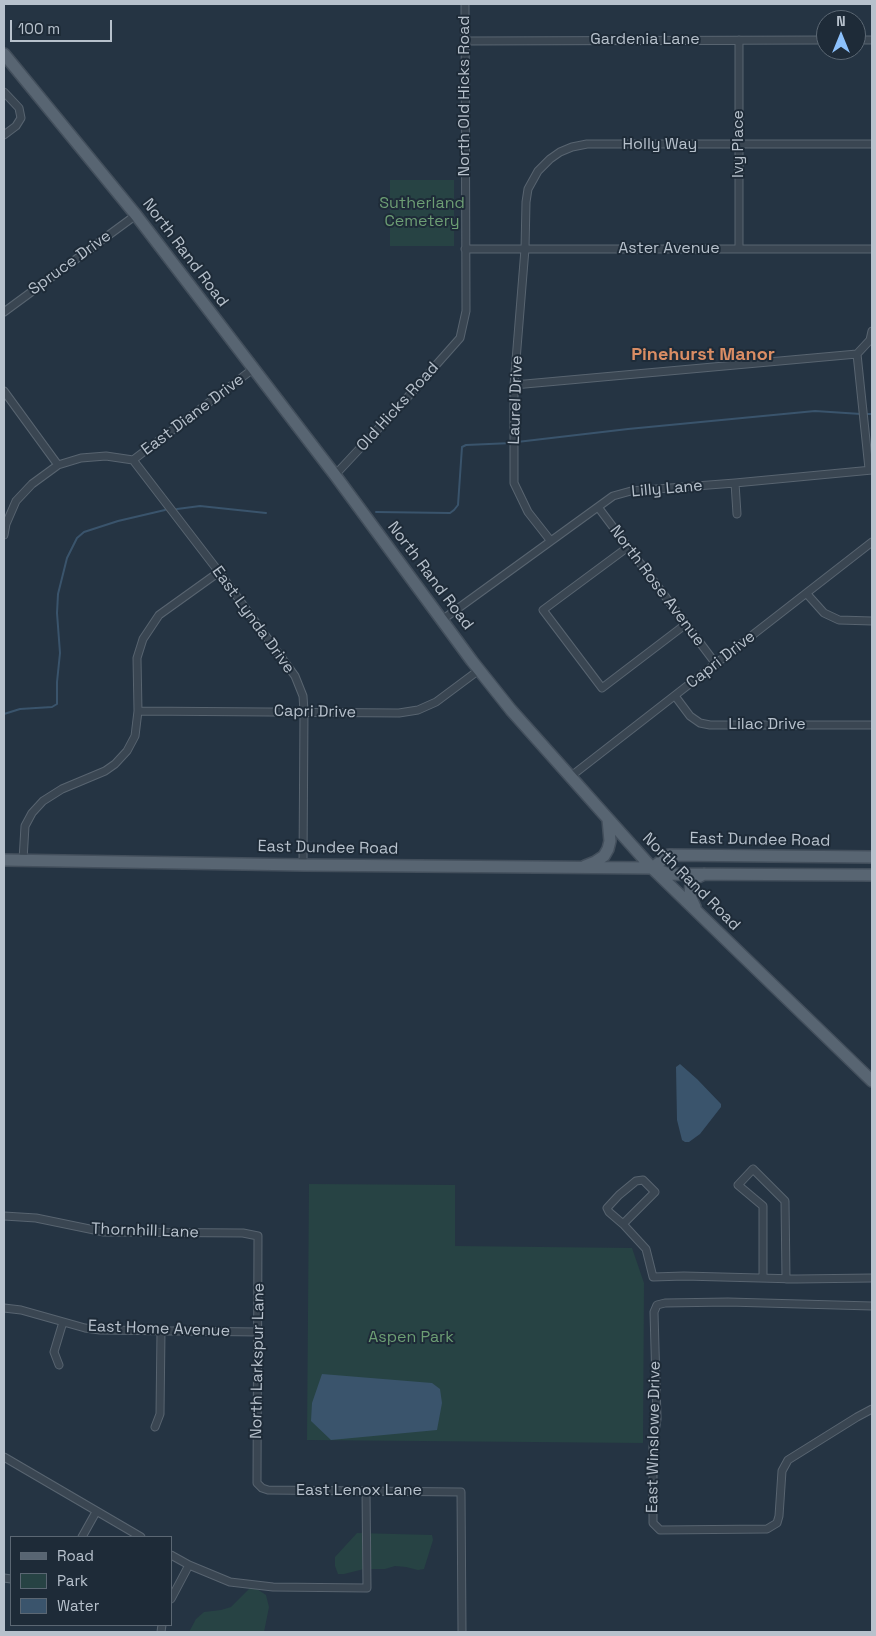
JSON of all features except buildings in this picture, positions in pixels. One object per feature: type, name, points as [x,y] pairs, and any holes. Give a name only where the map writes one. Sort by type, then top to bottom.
[{"type":"main road","name":"North Rand Road","points":[[4,54],[136,215],[335,475],[510,710],[652,868],[872,1081]]},
{"type":"main road","points":[[578,867],[595,862],[604,856],[608,850],[610,841],[608,819]]},
{"type":"main road","name":"East Dundee Road","points":[[652,868],[669,855],[872,857]]},
{"type":"main road","name":"East Dundee Road","points":[[4,860],[652,868],[669,874],[872,875]]},
{"type":"main road","points":[[697,911],[690,896],[691,883],[694,879],[704,874]]},
{"type":"street","name":"North Old Hicks Road","points":[[460,338],[466,311],[465,4]]},
{"type":"street","name":"Ivy Place","points":[[739,40],[739,249]]},
{"type":"street","name":"Gardenia Lane","points":[[465,41],[816,40]]},
{"type":"street","points":[[4,92],[19,108],[20,118],[16,126],[4,135]]},
{"type":"street","name":"Holly Way","points":[[525,249],[528,189],[534,176],[543,165],[560,152],[572,147],[587,144],[872,144]]},
{"type":"street","name":"Spruce Drive","points":[[4,312],[136,215]]},
{"type":"street","name":"Aster Avenue","points":[[465,249],[872,249]]},
{"type":"street","name":"Laurel Drive","points":[[525,249],[514,385],[514,483],[528,512],[550,540]]},
{"type":"street","points":[[514,385],[857,354],[870,340],[872,332]]},
{"type":"street","name":"Old Hicks Road","points":[[335,475],[406,400],[460,338]]},
{"type":"street","points":[[857,354],[870,470]]},
{"type":"street","name":"East Diane Drive","points":[[132,460],[254,369]]},
{"type":"street","points":[[4,391],[58,465]]},
{"type":"street","points":[[4,534],[6,524],[16,501],[32,484],[58,465],[82,458],[106,456],[132,460]]},
{"type":"street","name":"East Lynda Drive","points":[[132,460],[219,572],[295,676],[303,696],[304,711],[303,865]]},
{"type":"street","name":"Lilly Lane","points":[[442,620],[613,496],[631,491],[870,470]]},
{"type":"street","points":[[735,483],[737,514]]},
{"type":"street","name":"North Rose Avenue","points":[[598,507],[716,664]]},
{"type":"street","name":"Capri Drive","points":[[570,777],[872,542]]},
{"type":"street","points":[[628,547],[543,610],[602,688],[686,624]]},
{"type":"street","points":[[23,860],[25,826],[32,813],[43,801],[62,789],[116,764],[127,751],[134,736],[138,711],[137,658],[142,638],[159,615],[219,572]]},
{"type":"street","points":[[807,594],[824,613],[839,620],[872,621]]},
{"type":"street","name":"Capri Drive","points":[[138,711],[399,713],[418,710],[436,702],[479,670]]},
{"type":"street","name":"Lilac Drive","points":[[675,696],[690,716],[700,723],[710,725],[872,725]]},
{"type":"street","points":[[763,1278],[763,1206],[738,1186],[753,1169],[785,1201],[786,1279]]},
{"type":"street","points":[[623,1224],[655,1192],[643,1180],[636,1181],[609,1204],[607,1208],[646,1249],[653,1277],[872,1278]]},
{"type":"street","name":"Thornhill Lane","points":[[4,1216],[36,1218],[104,1232],[243,1233],[258,1236]]},
{"type":"street","name":"North Larkspur Lane","points":[[258,1236],[256,1480],[259,1486]]},
{"type":"street","name":"East Winslowe Drive","points":[[872,1306],[728,1302],[665,1303],[657,1305],[654,1312],[657,1419],[653,1444],[653,1523],[660,1530],[767,1529],[777,1523],[782,1471],[788,1460],[872,1409]]},
{"type":"street","name":"East Home Avenue","points":[[4,1308],[22,1310],[100,1330],[258,1332]]},
{"type":"street","points":[[59,1364],[54,1352],[63,1322]]},
{"type":"street","points":[[155,1427],[160,1414],[161,1331]]},
{"type":"street","points":[[4,1456],[139,1536]]},
{"type":"street","name":"East Lenox Lane","points":[[259,1486],[268,1490],[461,1492],[462,1632]]},
{"type":"street","points":[[172,1556],[189,1565],[230,1582],[273,1587],[367,1588],[366,1491]]},
{"type":"street","points":[[83,1536],[96,1512]]},
{"type":"street","points":[[172,1597],[189,1565]]},
{"type":"green space","name":"Sutherland Cemetery","points":[[390,180],[454,180],[454,246],[390,246]]},
{"type":"green space","name":"Aspen Park","points":[[309,1184],[455,1185],[455,1246],[632,1248],[644,1283],[643,1443],[307,1440]]},
{"type":"green space","points":[[357,1533],[432,1535],[433,1540],[424,1569],[418,1570],[395,1566],[385,1569],[364,1569],[338,1574],[335,1566],[335,1557]]},
{"type":"green space","points":[[254,1587],[266,1595],[269,1607],[264,1632],[189,1632],[196,1619],[204,1612],[231,1607],[250,1588]]},
{"type":"water","points":[[680,1064],[721,1104],[721,1107],[700,1134],[689,1142],[682,1140],[677,1120],[676,1067]]},
{"type":"water","points":[[322,1374],[432,1383],[440,1389],[442,1403],[437,1430],[331,1440],[311,1421],[312,1403]]},
{"type":"waterway","points":[[517,442],[815,411],[861,414]]},
{"type":"waterway","points":[[866,414],[872,414]]},
{"type":"waterway","points":[[376,512],[450,513],[458,505],[462,447],[466,445],[512,443]]},
{"type":"waterway","points":[[177,509],[200,506],[266,513]]},
{"type":"waterway","points":[[4,714],[20,709],[52,707],[57,704],[60,653],[57,613],[58,594],[67,558],[77,538],[84,532],[118,521],[165,510]]},
{"type":"district","name":"Pinehurst Manor","points":[[703,355]]}]
